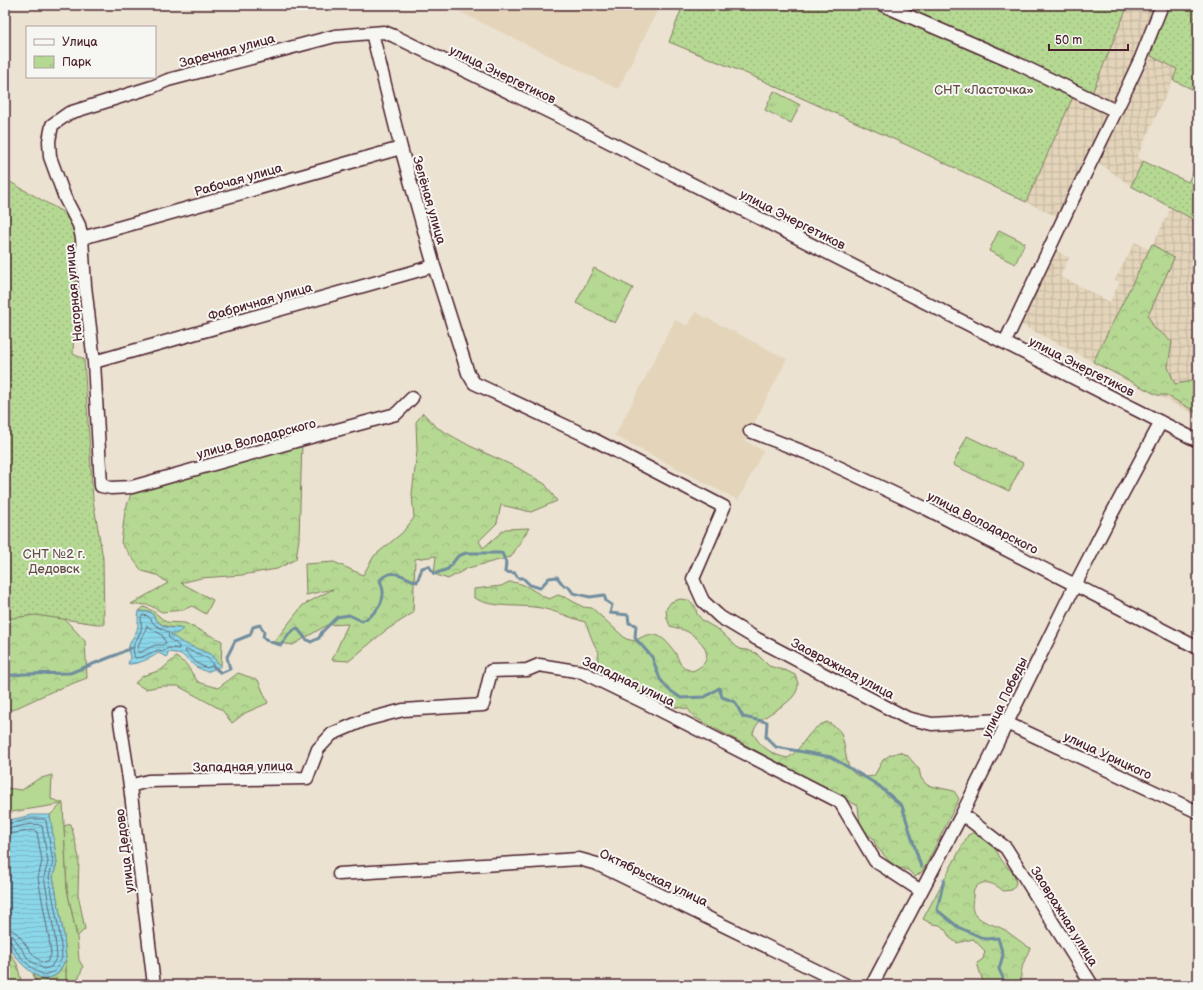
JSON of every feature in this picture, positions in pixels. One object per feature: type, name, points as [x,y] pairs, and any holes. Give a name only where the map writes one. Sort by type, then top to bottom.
[{"type":"street","points":[[883,5],[1010,60],[1116,111]]},
{"type":"street","points":[[1005,342],[1141,58],[1162,5]]},
{"type":"street","name":"улица Энергетиков","points":[[372,33],[384,32],[394,36],[559,117],[1198,441]]},
{"type":"street","name":"Заречная улица","points":[[68,114],[176,78],[335,36],[372,33]]},
{"type":"street","name":"Зелёная улица","points":[[372,33],[401,148],[434,266],[468,373],[474,382],[587,436],[724,507],[694,579]]},
{"type":"street","name":"Нагорная улица","points":[[68,114],[52,125],[49,141],[50,157],[65,198],[79,226],[82,238],[85,286],[94,362],[101,486]]},
{"type":"street","name":"Рабочая улица","points":[[82,238],[401,148]]},
{"type":"street","name":"Фабричная улица","points":[[94,362],[434,266]]},
{"type":"street","name":"улица Володарского","points":[[101,486],[111,488],[132,487],[396,414],[412,398]]},
{"type":"street","name":"улица Победы","points":[[872,985],[962,814],[1075,585],[1161,422]]},
{"type":"street","name":"улица Володарского","points":[[750,431],[817,457],[872,483],[1198,648]]},
{"type":"street","name":"Заовражная улица","points":[[694,579],[703,602],[720,617],[758,639],[907,718],[932,724],[1000,720],[1006,723]]},
{"type":"street","name":"Западная улица","points":[[130,786],[148,781],[306,778],[318,750],[332,734],[365,720],[403,710],[483,705],[491,671],[527,670],[539,665],[582,672],[840,802],[875,861],[921,891]]},
{"type":"street","name":"улица Дедово","points":[[119,714],[130,786],[154,985]]},
{"type":"street","name":"улица Урицкого","points":[[1006,723],[1198,812]]},
{"type":"street","name":"Заовражная улица","points":[[962,814],[1006,848],[1092,985]]},
{"type":"street","name":"Октябрьская улица","points":[[339,874],[579,859],[597,864],[846,985]]},
{"type":"shaded area","points":[[446,5],[660,5],[618,89]]},
{"type":"shaded area","points":[[1128,5],[1158,5],[1060,218],[1026,202],[1073,97],[1088,103]]},
{"type":"shaded area","points":[[1151,56],[1178,69],[1137,157],[1143,161],[1131,186],[1099,163]]},
{"type":"shaded area","points":[[1171,208],[1198,222],[1198,416],[1018,323],[1055,250],[1069,258],[1060,276],[1110,302],[1120,282],[1115,280],[1135,242],[1150,250]]},
{"type":"shaded area","points":[[695,312],[787,359],[745,441],[763,451],[738,500],[615,436],[675,320],[688,326]]},
{"type":"green space","name":"СНТ «Ласточка»","points":[[683,5],[1128,5],[1088,103],[1073,97],[1026,202],[909,146],[750,75],[669,42]]},
{"type":"green space","points":[[1168,5],[1198,5],[1198,92],[1173,80],[1177,69],[1151,56],[1159,23]]},
{"type":"green space","points":[[774,91],[800,105],[791,123],[765,110]]},
{"type":"green space","points":[[1143,161],[1188,182],[1198,163],[1198,222],[1131,186]]},
{"type":"green space","name":"СНТ №2 г. Дедовск","points":[[5,179],[68,215],[77,236],[73,354],[84,359],[93,500],[103,558],[104,625],[35,615],[5,619]]},
{"type":"green space","points":[[999,230],[1025,243],[1015,264],[989,251]]},
{"type":"green space","points":[[1152,244],[1174,258],[1148,316],[1154,328],[1172,341],[1168,367],[1175,384],[1198,380],[1198,413],[1166,395],[1157,395],[1093,362]]},
{"type":"green space","points":[[594,268],[633,288],[615,323],[576,303]]},
{"type":"green space","points":[[423,413],[436,427],[470,446],[518,468],[545,484],[557,501],[531,512],[501,505],[497,523],[479,541],[483,548],[505,529],[529,528],[511,557],[468,568],[448,579],[434,574],[436,556],[415,559],[413,613],[385,631],[349,661],[332,660],[348,624],[327,625],[293,645],[274,642],[303,605],[333,589],[306,595],[305,564],[334,562],[363,575],[374,556],[402,533],[414,518],[412,494],[417,451],[416,422]]},
{"type":"green space","points":[[967,436],[1023,463],[1009,491],[953,465]]},
{"type":"green space","points":[[302,442],[299,539],[296,559],[277,569],[242,575],[201,578],[181,583],[213,600],[206,614],[192,606],[183,610],[162,612],[149,605],[131,604],[168,583],[157,575],[142,571],[121,543],[125,511],[134,485]]},
{"type":"green space","points":[[509,582],[515,582],[526,586],[549,599],[558,595],[583,607],[592,608],[626,639],[635,641],[648,635],[658,636],[672,648],[683,667],[692,671],[704,663],[706,652],[704,646],[688,632],[670,626],[666,609],[671,602],[680,599],[688,600],[695,606],[697,614],[703,621],[719,630],[739,649],[756,653],[769,666],[795,675],[798,684],[797,691],[793,697],[761,720],[753,733],[763,747],[773,753],[788,758],[798,749],[810,733],[820,725],[827,722],[839,730],[848,764],[856,775],[863,777],[874,776],[883,760],[890,755],[899,752],[907,755],[919,769],[921,778],[927,785],[954,791],[959,799],[923,871],[915,877],[908,870],[899,868],[890,862],[876,846],[873,838],[866,834],[860,825],[858,806],[694,717],[688,709],[669,706],[608,677],[598,666],[599,652],[585,622],[541,608],[490,604],[474,598],[474,589],[501,586]]},
{"type":"green space","points":[[144,607],[153,611],[166,622],[185,623],[222,641],[221,666],[210,654],[181,642],[170,634],[179,628],[169,627],[159,623],[151,612],[139,611]]},
{"type":"green space","points":[[59,613],[85,641],[87,678],[53,691],[12,710],[5,707],[5,614]]},
{"type":"green space","points":[[176,657],[186,664],[198,682],[218,688],[238,673],[258,680],[268,703],[245,713],[232,723],[222,710],[178,686],[162,686],[145,689],[135,683],[143,676],[161,670]]},
{"type":"green space","points":[[52,775],[51,799],[63,803],[67,889],[77,937],[79,960],[83,967],[76,985],[66,985],[64,936],[53,876],[57,863],[50,815],[62,804],[5,813],[5,788],[22,790],[38,779]]},
{"type":"green space","points":[[71,824],[79,858],[78,894],[85,929],[77,937],[67,889],[64,826]]},
{"type":"green space","points":[[975,832],[994,847],[1002,861],[1014,874],[1016,883],[1012,890],[1003,891],[993,884],[988,883],[977,886],[974,891],[972,905],[975,914],[982,920],[1005,930],[1030,948],[1021,970],[1022,985],[984,985],[977,963],[983,959],[985,951],[973,939],[957,943],[950,938],[940,925],[932,924],[923,919],[968,835]]},
{"type":"green space","points":[[5,945],[17,964],[22,985],[13,985],[5,965]]},
{"type":"green space","points":[[66,959],[66,985],[37,985],[33,974],[45,980],[58,974]]},
{"type":"water","points":[[139,611],[151,612],[154,617],[164,626],[183,629],[176,634],[170,634],[181,642],[210,654],[221,666],[207,672],[196,667],[181,654],[168,652],[167,657],[158,653],[144,661],[128,664],[130,657],[128,649],[137,630]]},
{"type":"water","points":[[32,815],[50,815],[57,863],[53,876],[64,936],[66,959],[58,974],[45,980],[21,963],[12,952],[5,939],[5,821]]},
{"type":"waterway","points":[[213,666],[221,673],[230,669],[227,657],[235,641],[250,635],[253,627],[260,625],[264,632],[263,637],[270,642],[281,645],[289,634],[297,628],[306,639],[311,642],[319,638],[322,632],[337,617],[349,615],[362,621],[373,614],[379,607],[383,595],[380,580],[389,574],[398,574],[417,582],[422,568],[429,566],[434,574],[448,569],[458,556],[466,553],[502,553],[506,562],[505,572],[515,573],[518,578],[523,578],[530,585],[540,588],[549,578],[557,577],[564,586],[568,586],[573,593],[590,597],[604,595],[606,601],[612,605],[610,613],[628,615],[629,623],[636,625],[635,638],[652,657],[660,679],[668,689],[681,698],[705,697],[719,688],[722,697],[735,702],[743,717],[767,722],[766,737],[776,747],[831,757],[878,785],[902,806],[921,867]]},
{"type":"waterway","points":[[5,676],[70,673],[131,648]]},
{"type":"waterway","points":[[944,880],[937,910],[958,927],[985,939],[998,938],[1003,955],[999,969],[1006,985]]}]
